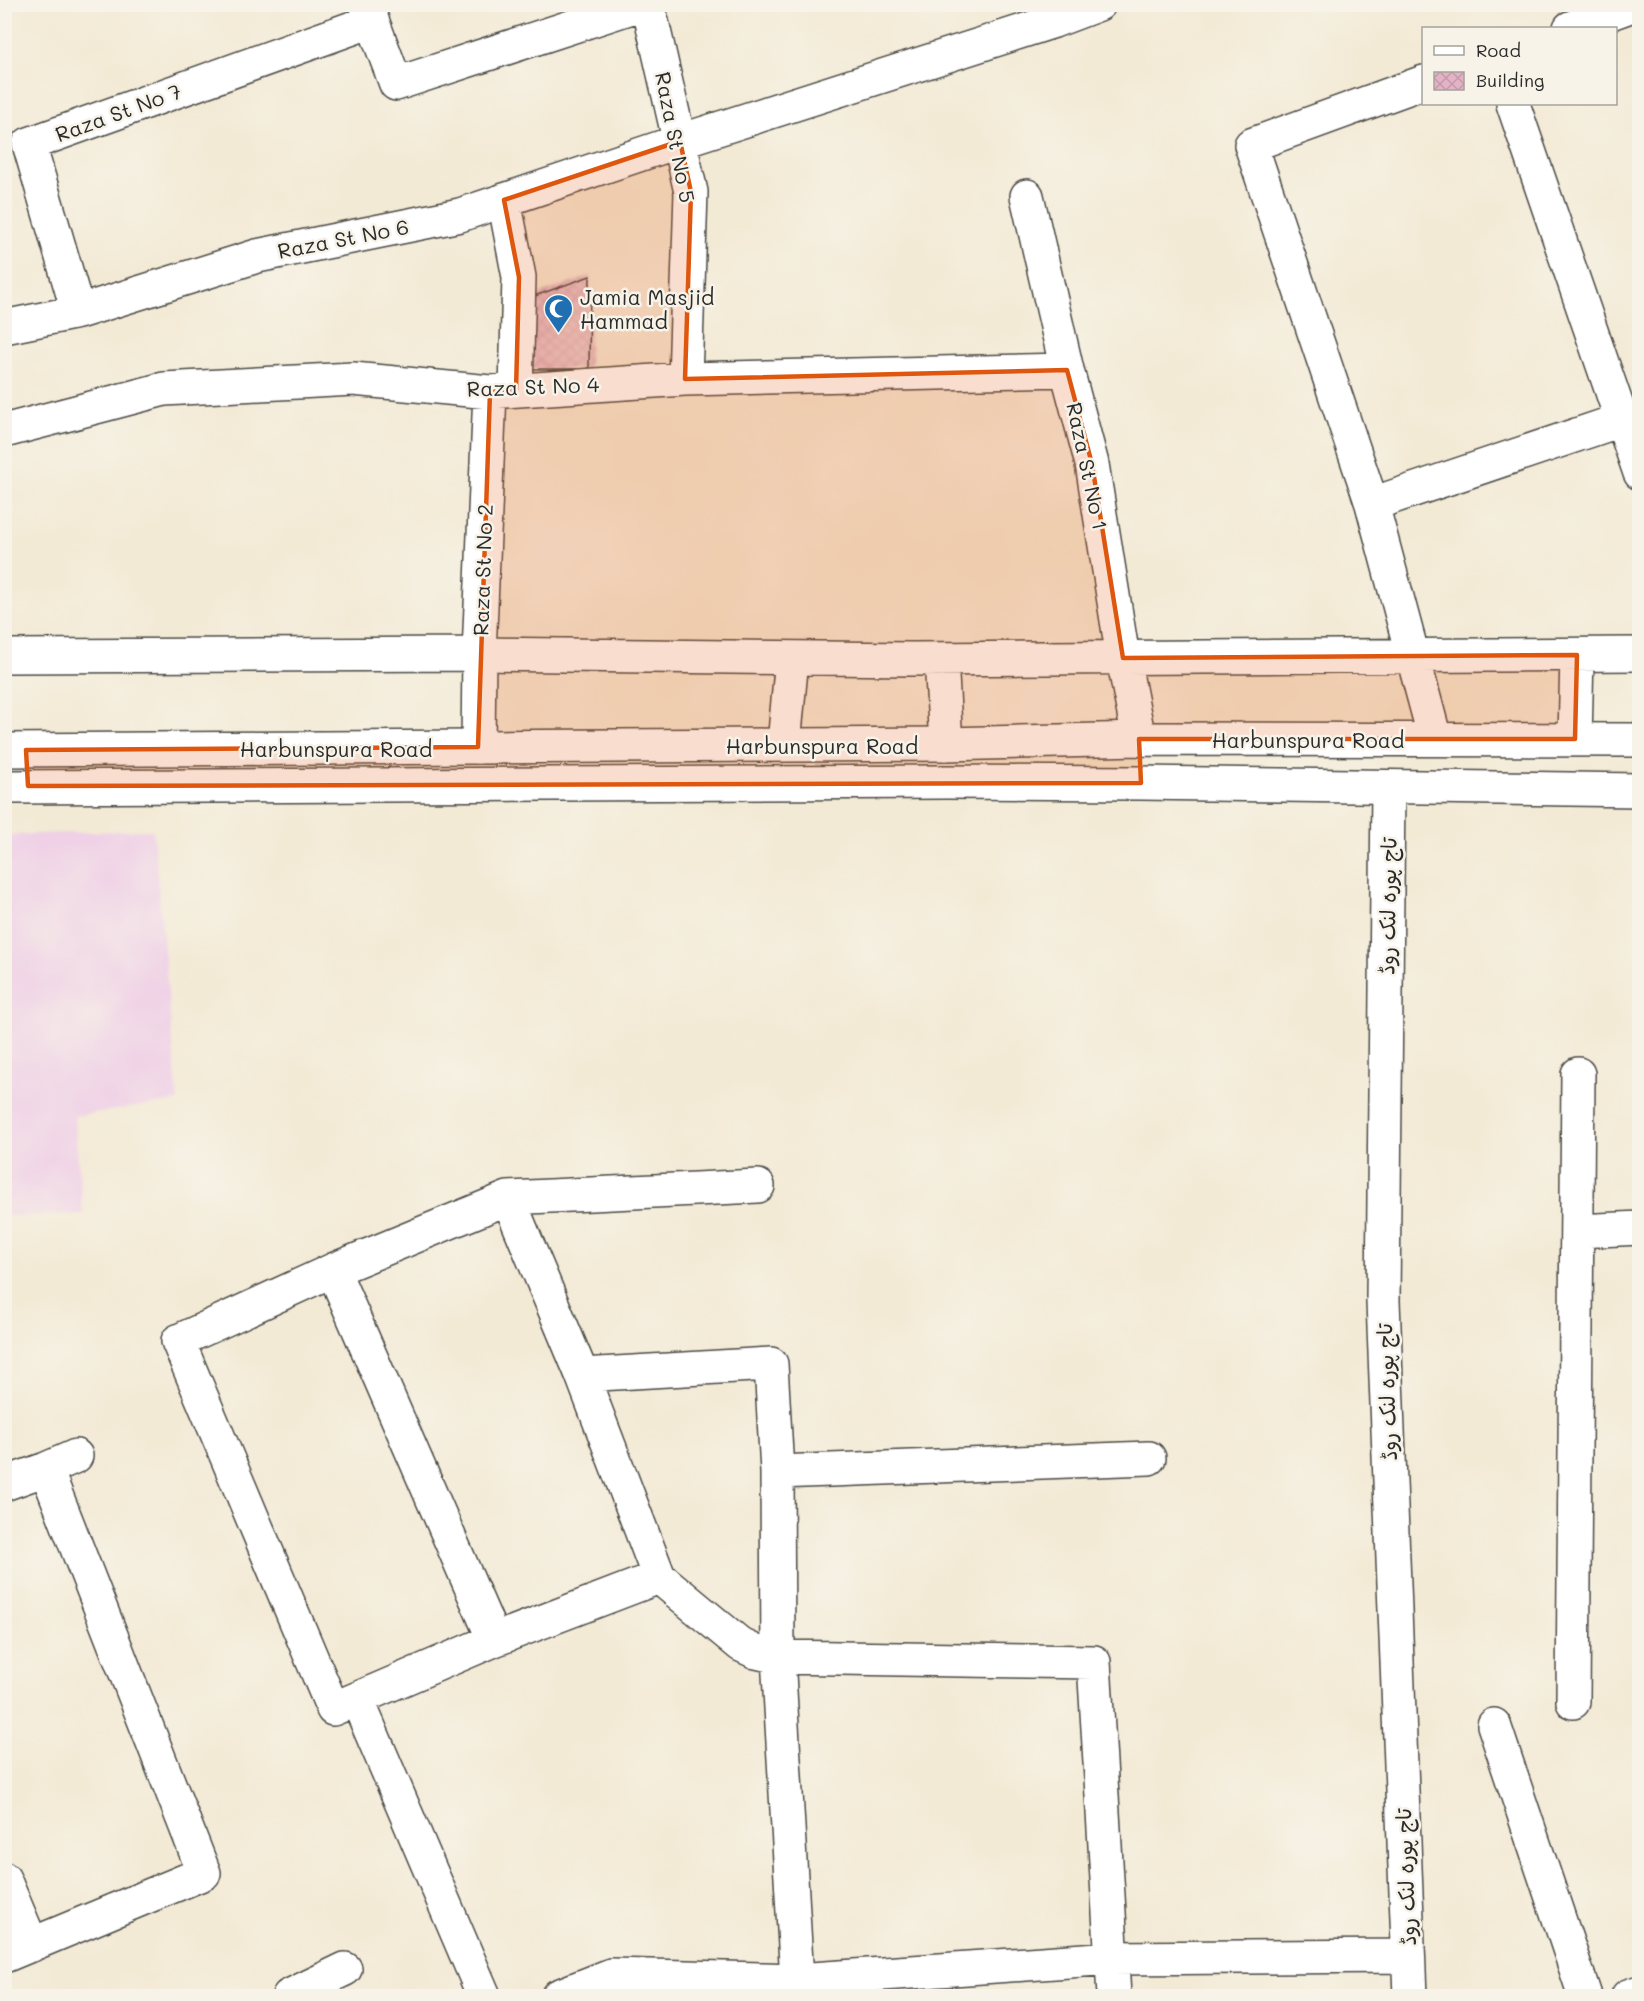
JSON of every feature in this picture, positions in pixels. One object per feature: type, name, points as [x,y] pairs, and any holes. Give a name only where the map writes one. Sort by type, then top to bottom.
[{"type":"street","points":[[369,13],[396,84],[641,4]]},
{"type":"street","name":"Raza St No 5","points":[[648,4],[691,192],[686,379]]},
{"type":"street","name":"Raza St No 6","points":[[4,327],[78,312],[256,256],[459,215],[680,141],[1054,21],[1099,4]]},
{"type":"street","points":[[1573,27],[1635,4]]},
{"type":"street","name":"Raza St No 7","points":[[78,312],[29,144],[369,13]]},
{"type":"street","points":[[1422,83],[1251,145],[1372,504],[1435,739]]},
{"type":"street","points":[[1513,105],[1640,474]]},
{"type":"street","name":"Raza St No 1","points":[[1027,196],[1067,370],[1092,464],[1123,658],[1139,739],[1141,783]]},
{"type":"street","name":"Raza St No 2","points":[[477,747],[479,654],[503,391],[519,277],[504,200]]},
{"type":"street","name":"Raza St No 4","points":[[4,431],[164,389],[353,379],[503,391],[686,379],[1067,370]]},
{"type":"street","points":[[1372,504],[1621,420]]},
{"type":"street","points":[[4,656],[479,654],[941,659],[1640,654]]},
{"type":"street","points":[[1575,739],[1577,655]]},
{"type":"street","points":[[784,744],[792,658]]},
{"type":"street","points":[[941,659],[946,744]]},
{"type":"street","name":"Harbunspura Road","points":[[15,750],[946,744],[1139,739],[1640,740]]},
{"type":"street","points":[[15,750],[16,787]]},
{"type":"street","name":"Harbunspura Road","points":[[16,787],[773,782],[1141,783],[1640,790]]},
{"type":"street","name":"تاج پورہ لنک روڈ","points":[[1388,787],[1383,1301],[1410,1996]]},
{"type":"street","points":[[1573,1702],[1578,1074]]},
{"type":"street","points":[[659,1577],[494,1640],[333,1709],[178,1341],[333,1270],[508,1197],[758,1186]]},
{"type":"street","points":[[508,1197],[582,1376],[659,1577],[741,1644],[756,1652],[778,1657],[1094,1662],[1114,1996]]},
{"type":"street","points":[[1577,1231],[1640,1227]]},
{"type":"street","points":[[333,1270],[494,1640]]},
{"type":"street","points":[[582,1376],[771,1364],[777,1472],[778,1657],[798,1988]]},
{"type":"street","points":[[4,1484],[76,1456]]},
{"type":"street","points":[[777,1472],[1149,1458]]},
{"type":"street","points":[[4,1879],[18,1951],[204,1873],[46,1469]]},
{"type":"street","points":[[357,1699],[484,1996]]},
{"type":"street","points":[[1494,1725],[1585,1996]]},
{"type":"street","points":[[558,1996],[611,1975],[798,1988],[1112,1959],[1408,1956]]},
{"type":"street","points":[[289,1996],[345,1969]]},
{"type":"street","points":[[1628,1996],[1640,1992]]},
{"type":"highlighted area","points":[[680,141],[691,192],[685,379],[1067,370],[1092,464],[1123,658],[1577,655],[1575,739],[1139,739],[1141,783],[28,786],[26,750],[478,747],[490,392],[516,390],[519,277],[504,200]]},
{"type":"shaded area","points":[[153,830],[178,1101],[74,1116],[83,1214],[5,1216],[5,835]]},
{"type":"building","name":"Jamia Masjid Hammad","points":[[590,276],[589,369],[528,369],[529,298]]},
{"type":"place","name":"Jamia Masjid Hammad","points":[[559,334]]}]
